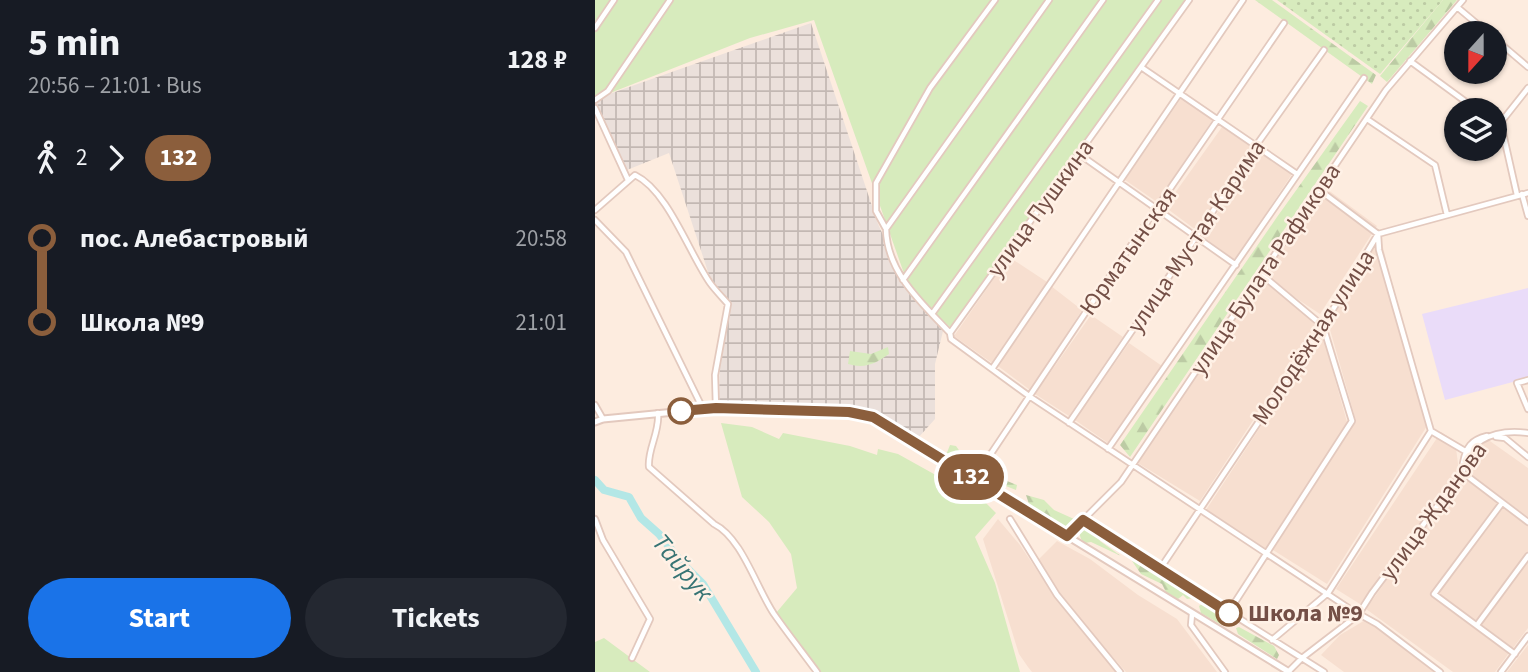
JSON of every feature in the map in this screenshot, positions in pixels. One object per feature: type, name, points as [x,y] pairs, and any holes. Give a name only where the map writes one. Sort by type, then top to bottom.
[{"type":"street","points":[[595,28],[614,0]]},
{"type":"street","points":[[595,100],[608,91],[670,0]]},
{"type":"street","points":[[995,0],[930,88],[876,183],[876,211],[886,229],[886,245],[903,281],[950,333],[951,339],[1029,396],[1358,615],[1377,624],[1440,672]]},
{"type":"street","points":[[886,229],[1049,0]]},
{"type":"street","points":[[903,281],[1103,0]]},
{"type":"street","points":[[932,314],[1158,0]]},
{"type":"street","name":"улица Пушкина","points":[[950,333],[1189,0]]},
{"type":"street","points":[[992,369],[1243,0]]},
{"type":"street","name":"улица Булата Рафикова","points":[[1067,536],[1113,493],[1133,466],[1317,188],[1386,90],[1463,0]]},
{"type":"street","points":[[1457,7],[1474,21]]},
{"type":"street","name":"Юрматынская","points":[[974,480],[1284,23]]},
{"type":"street","points":[[1507,49],[1528,67]]},
{"type":"street","name":"улица Мустая Карима","points":[[1069,423],[1255,147],[1325,50]]},
{"type":"street","points":[[1410,61],[1461,98]]},
{"type":"street","points":[[1141,67],[1297,174]]},
{"type":"street","points":[[1108,449],[1364,78]]},
{"type":"street","points":[[1507,112],[1528,88]]},
{"type":"street","points":[[595,108],[628,180]]},
{"type":"street","points":[[1367,119],[1435,165],[1447,215]]},
{"type":"street","points":[[1507,145],[1528,216]]},
{"type":"street","points":[[1079,154],[1236,265]]},
{"type":"street","points":[[595,210],[635,175],[647,181],[673,218],[710,283],[728,304],[715,375],[716,408]]},
{"type":"street","points":[[1317,188],[1378,234],[1379,250],[1431,431],[1465,451]]},
{"type":"street","name":"Молодёжная улица","points":[[1160,569],[1323,326],[1378,234],[1523,194]]},
{"type":"street","points":[[595,220],[626,252],[703,409]]},
{"type":"street","points":[[1229,613],[1352,421],[1323,326],[1261,274]]},
{"type":"street","points":[[1528,380],[1517,383],[1528,409]]},
{"type":"street","points":[[595,405],[603,419]]},
{"type":"street","points":[[595,422],[716,408],[849,412],[873,417],[1288,672]]},
{"type":"street","points":[[658,413],[659,421],[649,467],[714,524],[723,528],[738,544],[752,576],[773,612],[817,672]]},
{"type":"street","points":[[1272,640],[1328,593],[1431,431]]},
{"type":"street","name":"улица Жданова","points":[[1288,672],[1358,615],[1462,473],[1471,451],[1488,436],[1518,431],[1528,433]]},
{"type":"street","points":[[1528,457],[1506,438],[1488,436],[1475,439],[1465,451],[1462,473],[1528,522]]},
{"type":"street","points":[[1502,503],[1434,594],[1515,654]]},
{"type":"street","points":[[595,519],[603,540],[650,619],[632,658]]},
{"type":"street","points":[[1010,519],[1057,595],[1120,672]]},
{"type":"street","points":[[1083,520],[1324,672]]},
{"type":"street","points":[[1476,625],[1528,556]]},
{"type":"street","points":[[1192,614],[1191,625],[1225,672]]},
{"type":"street","points":[[1501,672],[1528,636]]},
{"type":"shaded area","points":[[811,23],[878,224],[904,281],[943,331],[935,364],[935,419],[918,438],[894,421],[849,409],[726,405],[719,400],[720,350],[730,303],[710,278],[669,153],[627,170],[595,99]]},
{"type":"shaded area","points":[[1182,97],[1213,119],[1157,202],[1125,180]]},
{"type":"shaded area","points":[[1222,127],[1252,148],[1196,230],[1165,207]]},
{"type":"shaded area","points":[[1258,152],[1292,174],[1235,260],[1202,236]]},
{"type":"shaded area","points":[[1320,184],[1377,226],[1320,314],[1258,273]]},
{"type":"shaded area","points":[[1380,235],[1427,426],[1327,584],[1273,550],[1356,421],[1327,319]]},
{"type":"shaded area","points":[[1009,257],[1047,282],[992,363],[954,336]]},
{"type":"shaded area","points":[[1258,277],[1319,320],[1200,501],[1133,460]]},
{"type":"shaded area","points":[[1051,286],[1082,310],[1030,390],[998,366]]},
{"type":"shaded area","points":[[1528,288],[1528,378],[1445,400],[1422,314]]},
{"type":"shaded area","points":[[1091,315],[1123,337],[1069,416],[1035,394]]},
{"type":"shaded area","points":[[1322,333],[1347,422],[1346,428],[1266,549],[1206,510]]},
{"type":"shaded area","points":[[1129,343],[1162,366],[1108,443],[1075,420]]},
{"type":"shaded area","points":[[1441,432],[1455,441],[1459,471],[1360,604],[1336,589]]},
{"type":"shaded area","points":[[1487,439],[1528,468],[1528,517],[1466,471],[1473,454]]},
{"type":"shaded area","points":[[1462,475],[1499,503],[1432,594],[1509,653],[1495,672],[1453,672],[1366,609]]},
{"type":"shaded area","points":[[1504,507],[1528,525],[1528,552],[1476,622],[1438,594]]},
{"type":"shaded area","points":[[998,519],[1020,545],[1059,603],[1116,672],[1032,672],[1028,667],[1019,654],[983,539]]},
{"type":"shaded area","points":[[1057,541],[1090,559],[1138,595],[1177,619],[1217,672],[1126,672],[1058,595],[1038,560]]},
{"type":"shaded area","points":[[1528,560],[1528,628],[1513,648],[1481,624]]},
{"type":"shaded area","points":[[1367,619],[1437,672],[1344,672],[1321,655],[1340,635]]},
{"type":"shaded area","points":[[1528,645],[1528,672],[1507,672]]},
{"type":"green space","points":[[595,0],[1188,0],[953,330],[926,305],[906,279],[814,20],[750,38],[595,99]]},
{"type":"green space","points":[[1255,0],[1272,0],[1376,75],[1372,84]]},
{"type":"green space","points":[[1277,0],[1443,0],[1380,74]]},
{"type":"green space","points":[[1443,0],[1457,0],[1387,82],[1380,76]]},
{"type":"green space","points":[[1360,101],[1368,106],[1130,457],[1120,445]]},
{"type":"green space","points":[[888,347],[889,354],[874,363],[865,366],[848,364],[850,351],[871,354]]},
{"type":"green space","points":[[721,423],[752,427],[779,439],[783,433],[850,446],[877,455],[878,449],[898,454],[986,503],[996,513],[975,537],[995,583],[1020,672],[818,672],[776,613],[797,588],[791,554],[769,522],[742,497]]},
{"type":"green space","points":[[950,445],[956,446],[961,453],[968,451],[979,463],[972,468],[962,464],[954,454],[946,455]]},
{"type":"green space","points":[[987,469],[1000,471],[1007,481],[1017,485],[1016,490],[988,479],[983,472]]},
{"type":"green space","points":[[1026,495],[1044,500],[1054,510],[1074,519],[1071,528],[1064,529],[1029,504]]},
{"type":"green space","points":[[1082,526],[1097,534],[1100,541],[1121,556],[1091,542],[1085,543],[1078,529]]},
{"type":"green space","points":[[1132,561],[1149,568],[1172,586],[1175,584],[1179,587],[1179,591],[1194,598],[1187,599],[1183,595],[1178,599],[1166,592],[1162,584],[1141,574]]},
{"type":"green space","points":[[1202,604],[1221,613],[1229,623],[1228,626],[1201,613],[1199,606]]},
{"type":"green space","points":[[1239,627],[1274,646],[1279,655],[1277,659],[1238,634],[1236,628]]},
{"type":"green space","points":[[604,638],[650,672],[595,672],[595,642]]},
{"type":"waterway","name":"Тайрук","points":[[595,480],[604,490],[629,497],[641,518],[659,534],[703,584],[756,672]]},
{"type":"bus line","name":"132","points":[[681,411],[716,408],[849,412],[873,417],[1067,536],[1083,520],[1229,613]]},
{"type":"place","name":"Школа №9","points":[[1229,613]]}]
